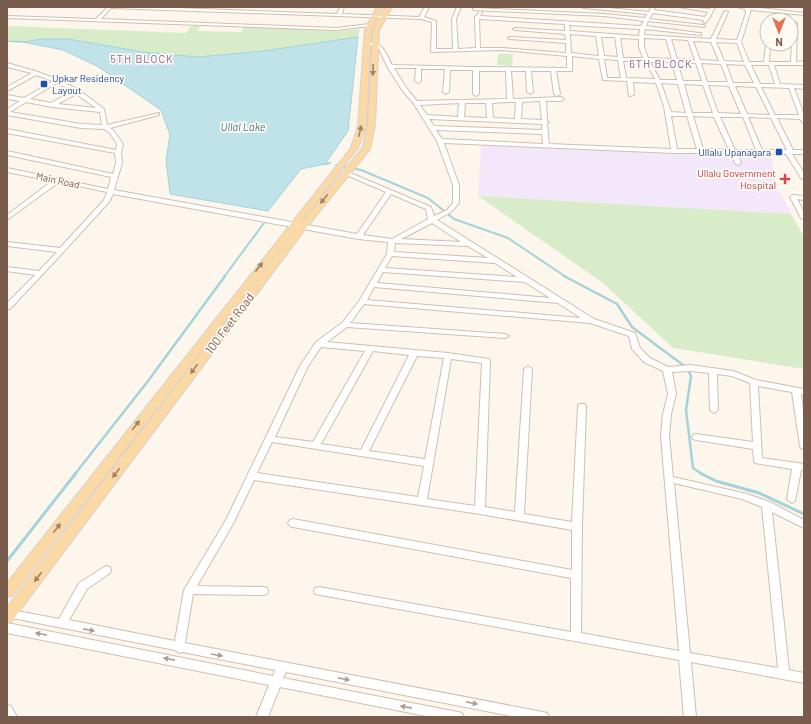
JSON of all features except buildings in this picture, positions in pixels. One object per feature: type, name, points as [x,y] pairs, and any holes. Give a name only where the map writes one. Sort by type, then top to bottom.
[{"type":"main road","name":"100 Feet Road","points":[[7,592],[298,225],[345,169],[366,149],[371,135],[372,44],[368,30],[380,7]]},
{"type":"main road","name":"100 Feet Road","points":[[345,169],[360,135],[372,44],[378,25],[389,7]]},
{"type":"main road","name":"100 Feet Road","points":[[8,615],[298,225]]},
{"type":"street","points":[[97,21],[111,7],[208,8],[421,18],[434,21],[433,51],[502,48],[568,55],[602,56],[620,59],[804,64]]},
{"type":"street","points":[[339,15],[342,7]]},
{"type":"street","points":[[421,18],[428,7]]},
{"type":"street","points":[[456,51],[454,19],[459,7]]},
{"type":"street","points":[[583,7],[651,10],[707,19]]},
{"type":"street","points":[[681,7],[712,9],[698,37]]},
{"type":"street","points":[[739,7],[769,9],[785,12]]},
{"type":"street","points":[[744,7],[748,13],[739,42],[747,63],[789,152],[804,178]]},
{"type":"street","points":[[202,24],[208,8]]},
{"type":"street","points":[[474,8],[480,11],[477,17],[478,48]]},
{"type":"street","points":[[474,8],[517,9],[647,19],[703,26]]},
{"type":"street","points":[[651,10],[644,27],[641,42],[647,60],[658,82],[669,114],[674,151]]},
{"type":"street","points":[[726,12],[713,40],[760,152]]},
{"type":"street","points":[[7,17],[336,29],[370,25]]},
{"type":"street","points":[[477,17],[644,27],[713,40],[739,42]]},
{"type":"street","points":[[567,22],[568,55],[572,77]]},
{"type":"street","points":[[515,28],[617,37],[690,39],[698,37]]},
{"type":"street","points":[[598,35],[605,79],[804,87]]},
{"type":"street","points":[[617,37],[620,59],[631,94]]},
{"type":"street","points":[[510,38],[568,42]]},
{"type":"street","points":[[668,38],[673,61],[691,115],[700,151]]},
{"type":"street","points":[[690,39],[716,115],[738,163]]},
{"type":"street","points":[[179,648],[189,590],[230,521],[304,366],[319,344],[345,325],[362,302],[390,254],[392,241],[449,211],[456,203],[456,185],[440,141],[426,117],[405,90],[381,48],[372,44]]},
{"type":"street","points":[[768,52],[768,64],[778,85]]},
{"type":"street","points":[[793,63],[794,52]]},
{"type":"street","points":[[7,65],[57,80],[77,91],[102,110],[105,127],[112,132],[120,144],[118,152],[119,164],[107,201],[7,307]]},
{"type":"street","points":[[390,66],[570,70]]},
{"type":"street","points":[[418,81],[419,67]]},
{"type":"street","points":[[7,73],[17,68]]},
{"type":"street","points":[[446,92],[448,68]]},
{"type":"street","points":[[476,69],[476,94]]},
{"type":"street","points":[[508,69],[510,101]]},
{"type":"street","points":[[528,70],[530,92]]},
{"type":"street","points":[[416,103],[543,100],[559,97],[553,70]]},
{"type":"street","points":[[7,89],[36,73]]},
{"type":"street","points":[[7,112],[57,80]]},
{"type":"street","points":[[791,86],[797,106],[803,118]]},
{"type":"street","points":[[52,105],[77,91]]},
{"type":"street","points":[[7,97],[52,105],[102,110]]},
{"type":"street","points":[[518,120],[519,100]]},
{"type":"street","points":[[543,100],[546,122],[546,144]]},
{"type":"street","points":[[489,101],[490,119]]},
{"type":"street","points":[[461,118],[462,102]]},
{"type":"street","points":[[7,112],[81,126],[105,127],[157,114]]},
{"type":"street","points":[[669,114],[803,118]]},
{"type":"street","points":[[426,117],[546,122]]},
{"type":"street","points":[[432,128],[546,132]]},
{"type":"street","points":[[7,131],[118,152]]},
{"type":"street","points":[[440,141],[546,144],[674,151],[804,152]]},
{"type":"street","points":[[7,153],[115,176]]},
{"type":"street","points":[[345,169],[429,208],[432,220],[591,321],[632,335],[636,350],[647,360],[667,370],[687,368],[713,371],[732,374],[754,382],[800,391],[804,446]]},
{"type":"street","points":[[7,176],[10,171]]},
{"type":"street","name":"Main Road","points":[[10,171],[109,191],[358,237],[392,241],[468,244]]},
{"type":"street","points":[[7,218],[58,180]]},
{"type":"street","points":[[358,237],[390,191]]},
{"type":"street","points":[[804,198],[793,197],[804,218]]},
{"type":"street","points":[[7,244],[62,250]]},
{"type":"street","points":[[390,254],[496,261]]},
{"type":"street","points":[[7,269],[40,273]]},
{"type":"street","points":[[381,270],[528,281]]},
{"type":"street","points":[[373,285],[560,301]]},
{"type":"street","points":[[362,302],[591,321]]},
{"type":"street","points":[[345,325],[505,336]]},
{"type":"street","points":[[319,344],[486,361],[480,510]]},
{"type":"street","points":[[315,446],[370,349]]},
{"type":"street","points":[[364,452],[414,353]]},
{"type":"street","points":[[422,502],[448,356]]},
{"type":"street","points":[[519,517],[528,369]]},
{"type":"street","points":[[667,370],[672,394],[667,414],[665,436],[690,717]]},
{"type":"street","points":[[713,371],[714,410]]},
{"type":"street","points":[[754,382],[758,461],[800,466],[792,499]]},
{"type":"street","points":[[576,637],[577,527],[582,406]]},
{"type":"street","points":[[696,437],[757,446]]},
{"type":"street","points":[[270,439],[364,452],[428,463]]},
{"type":"street","points":[[252,476],[480,510],[577,527]]},
{"type":"street","points":[[669,479],[744,496],[767,505],[804,524]]},
{"type":"street","points":[[767,505],[784,675]]},
{"type":"street","points":[[293,523],[576,575]]},
{"type":"street","points":[[60,624],[83,586],[106,570]]},
{"type":"street","points":[[189,590],[263,591]]},
{"type":"street","points":[[319,591],[804,678]]},
{"type":"street","points":[[8,615],[543,717]]},
{"type":"street","points":[[7,628],[458,717]]},
{"type":"street","points":[[262,717],[282,667]]},
{"type":"street","points":[[7,710],[11,717]]},
{"type":"shaded area","points":[[481,144],[671,154],[771,155],[778,188],[791,214],[478,196]]},
{"type":"green space","points":[[7,26],[186,33],[191,26],[200,26],[198,31],[241,32],[244,27],[338,31],[360,29],[358,37],[264,51],[198,57],[143,52],[68,39],[42,39],[23,42],[7,40]]},
{"type":"green space","points":[[498,54],[513,54],[512,66],[497,65]]},
{"type":"green space","points":[[478,196],[791,214],[804,237],[804,369],[673,348],[603,283]]},
{"type":"water","name":"Ullal Lake","points":[[358,37],[348,131],[325,164],[301,169],[268,211],[170,194],[166,160],[170,135],[161,110],[97,66],[63,50],[23,42],[42,39],[68,39],[143,52],[198,57],[264,51]]},
{"type":"waterway","points":[[7,41],[23,42]]},
{"type":"waterway","points":[[325,164],[330,163]]},
{"type":"waterway","points":[[336,165],[361,170],[428,198],[454,219],[508,238],[566,277]]},
{"type":"waterway","points":[[224,277],[264,223]]},
{"type":"waterway","points":[[75,474],[148,381],[225,276]]},
{"type":"waterway","points":[[564,276],[617,304],[632,327],[687,368],[691,376],[686,410],[693,468],[702,474]]},
{"type":"waterway","points":[[7,561],[76,473]]},
{"type":"waterway","points":[[702,474],[716,481],[759,493],[804,514]]},
{"type":"place","name":"Upkar Residency Layout","points":[[44,84]]},
{"type":"place","name":"Ullalu Upanagara","points":[[779,152]]},
{"type":"place","name":"Ullalu Government Hospital","points":[[785,179]]},
{"type":"district","name":"5TH BLOCK","points":[[142,58]]},
{"type":"district","name":"6TH BLOCK","points":[[661,63]]}]
